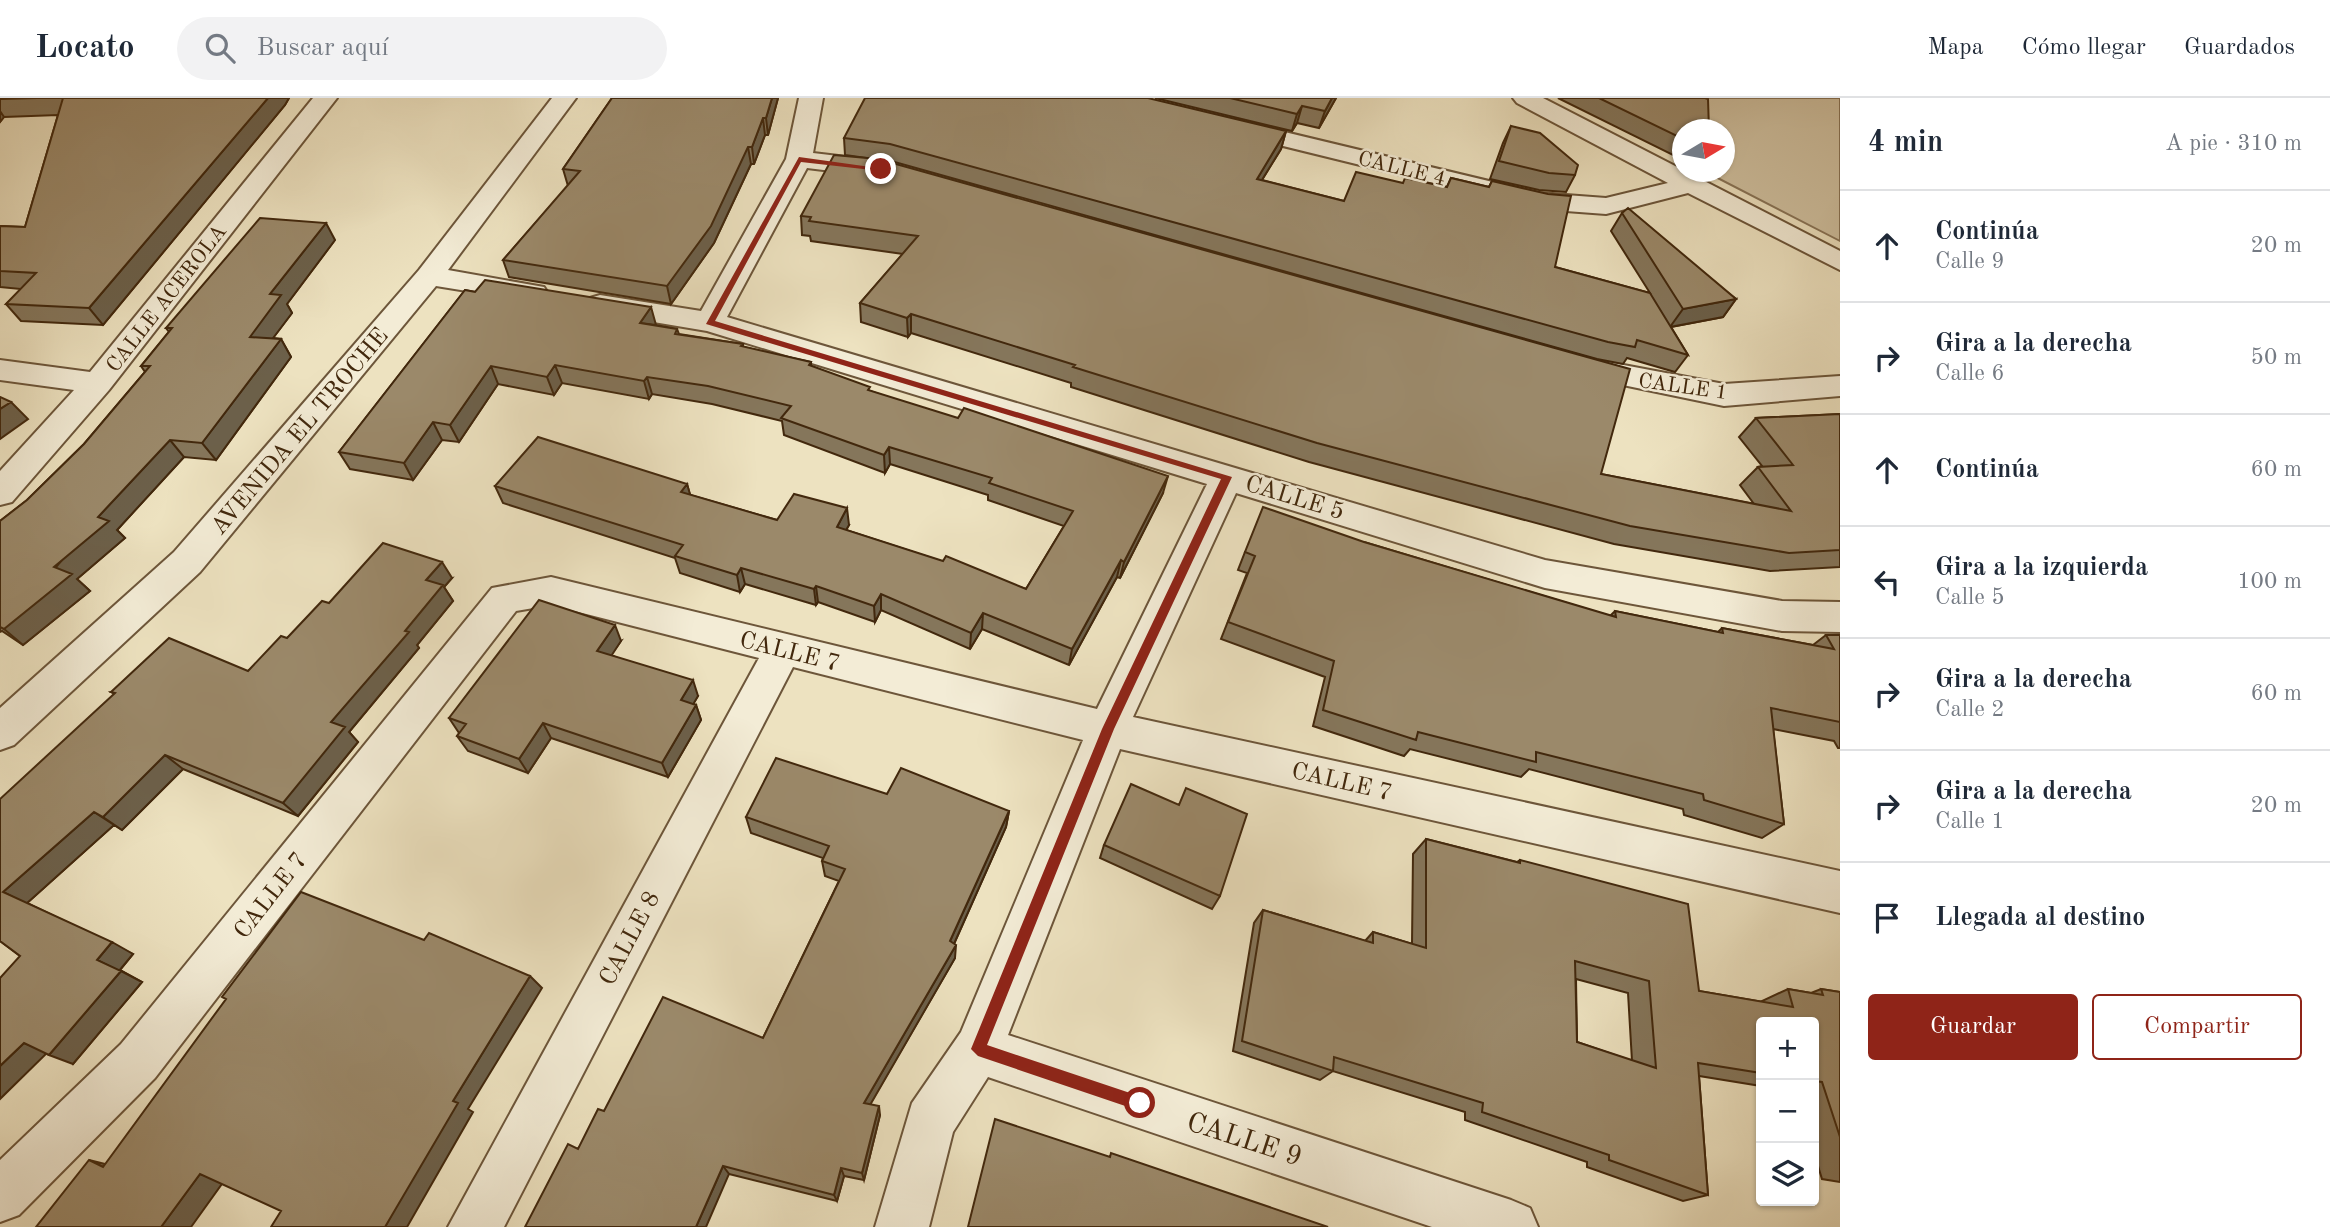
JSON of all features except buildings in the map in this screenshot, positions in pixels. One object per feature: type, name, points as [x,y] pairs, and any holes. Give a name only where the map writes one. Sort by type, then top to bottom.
[{"type":"street","name":"CALLE ACEROLA","points":[[0,493],[98,383],[325,98]]},
{"type":"street","name":"AVENIDA EL TROCHE","points":[[0,733],[187,562],[429,276],[564,98]]},
{"type":"street","points":[[709,322],[799,159],[811,98]]},
{"type":"street","points":[[1525,98],[1840,262]]},
{"type":"street","name":"CALLE 4","points":[[1208,121],[1539,201],[1606,206],[1690,185]]},
{"type":"street","points":[[799,159],[881,169],[907,177]]},
{"type":"street","name":"CALLE 5","points":[[429,276],[709,322],[1545,574],[1782,616],[1840,617]]},
{"type":"street","name":"CALLE 1","points":[[1556,360],[1595,372],[1724,395],[1840,386]]},
{"type":"street","points":[[0,370],[98,383]]},
{"type":"street","points":[[902,1227],[930,1121],[978,1049],[1108,729],[1227,477]]},
{"type":"street","name":"CALLE 7","points":[[0,1196],[138,1062],[505,598],[551,591],[1108,729],[1840,892]]},
{"type":"street","name":"CALLE 8","points":[[475,1227],[783,649]]},
{"type":"street","name":"CALLE 9","points":[[978,1049],[1511,1227]]},
{"type":"shaded area","points":[[1701,98],[1840,98],[1840,241],[1725,182],[1735,182],[1735,119],[1702,119]]},
{"type":"route","points":[[881,169],[799,159],[709,322],[1227,477],[1108,729],[978,1049],[1140,1103]]}]
